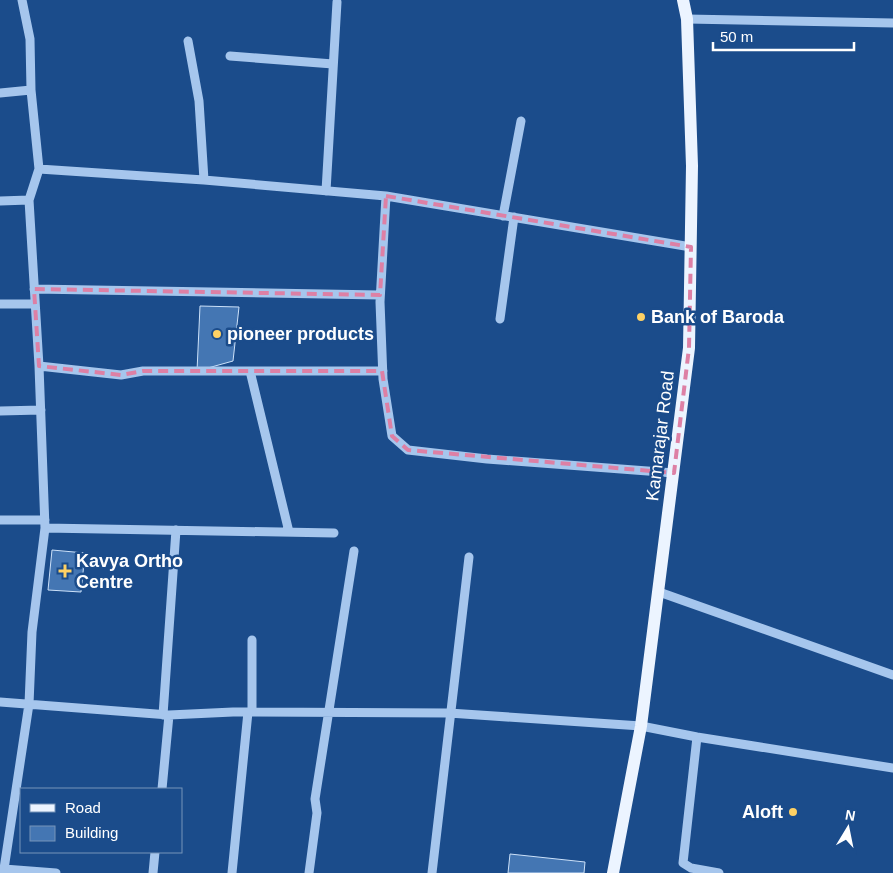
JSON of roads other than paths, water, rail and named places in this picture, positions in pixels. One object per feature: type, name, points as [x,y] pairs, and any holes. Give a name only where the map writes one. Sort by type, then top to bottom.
[{"type":"main road","name":"Kamarajar Road","points":[[613,873],[640,726],[659,592],[689,348],[692,166],[687,19],[683,0]]},
{"type":"street","points":[[22,0],[30,39],[32,90],[39,169],[29,200],[39,366],[45,524],[39,594],[32,632],[29,704],[4,871],[56,873]]},
{"type":"street","points":[[326,191],[337,2]]},
{"type":"street","points":[[687,19],[893,23]]},
{"type":"street","points":[[188,41],[199,100],[204,180]]},
{"type":"street","points":[[230,56],[333,64]]},
{"type":"street","points":[[0,93],[32,90]]},
{"type":"street","points":[[503,216],[522,121]]},
{"type":"street","points":[[39,169],[204,180],[386,196],[691,247]]},
{"type":"street","points":[[386,196],[380,295],[383,371],[392,436],[408,450],[487,459],[674,473]]},
{"type":"street","points":[[0,200],[29,200]]},
{"type":"street","points":[[500,319],[514,217]]},
{"type":"street","points":[[34,289],[380,295]]},
{"type":"street","points":[[0,304],[35,304]]},
{"type":"street","points":[[39,366],[121,375],[143,371],[383,371]]},
{"type":"street","points":[[250,371],[289,532]]},
{"type":"street","points":[[0,411],[40,410]]},
{"type":"street","points":[[0,520],[176,530],[334,533]]},
{"type":"street","points":[[162,788],[176,530]]},
{"type":"street","points":[[310,873],[317,812],[315,799],[354,551]]},
{"type":"street","points":[[432,873],[449,713],[469,557]]},
{"type":"street","points":[[659,592],[893,675]]},
{"type":"street","points":[[232,873],[250,712],[252,640]]},
{"type":"street","points":[[0,702],[166,715],[250,712],[449,713],[640,726],[697,737],[893,768]]},
{"type":"street","points":[[697,737],[683,863],[691,868],[719,873]]},
{"type":"street","points":[[153,873],[155,853]]},
{"type":"place","name":"Bank of Baroda","points":[[641,317]]},
{"type":"place","name":"pioneer products","points":[[217,334]]},
{"type":"place","name":"Kavya Ortho Centre","points":[[65,571]]},
{"type":"place","name":"Aloft","points":[[793,812]]}]
